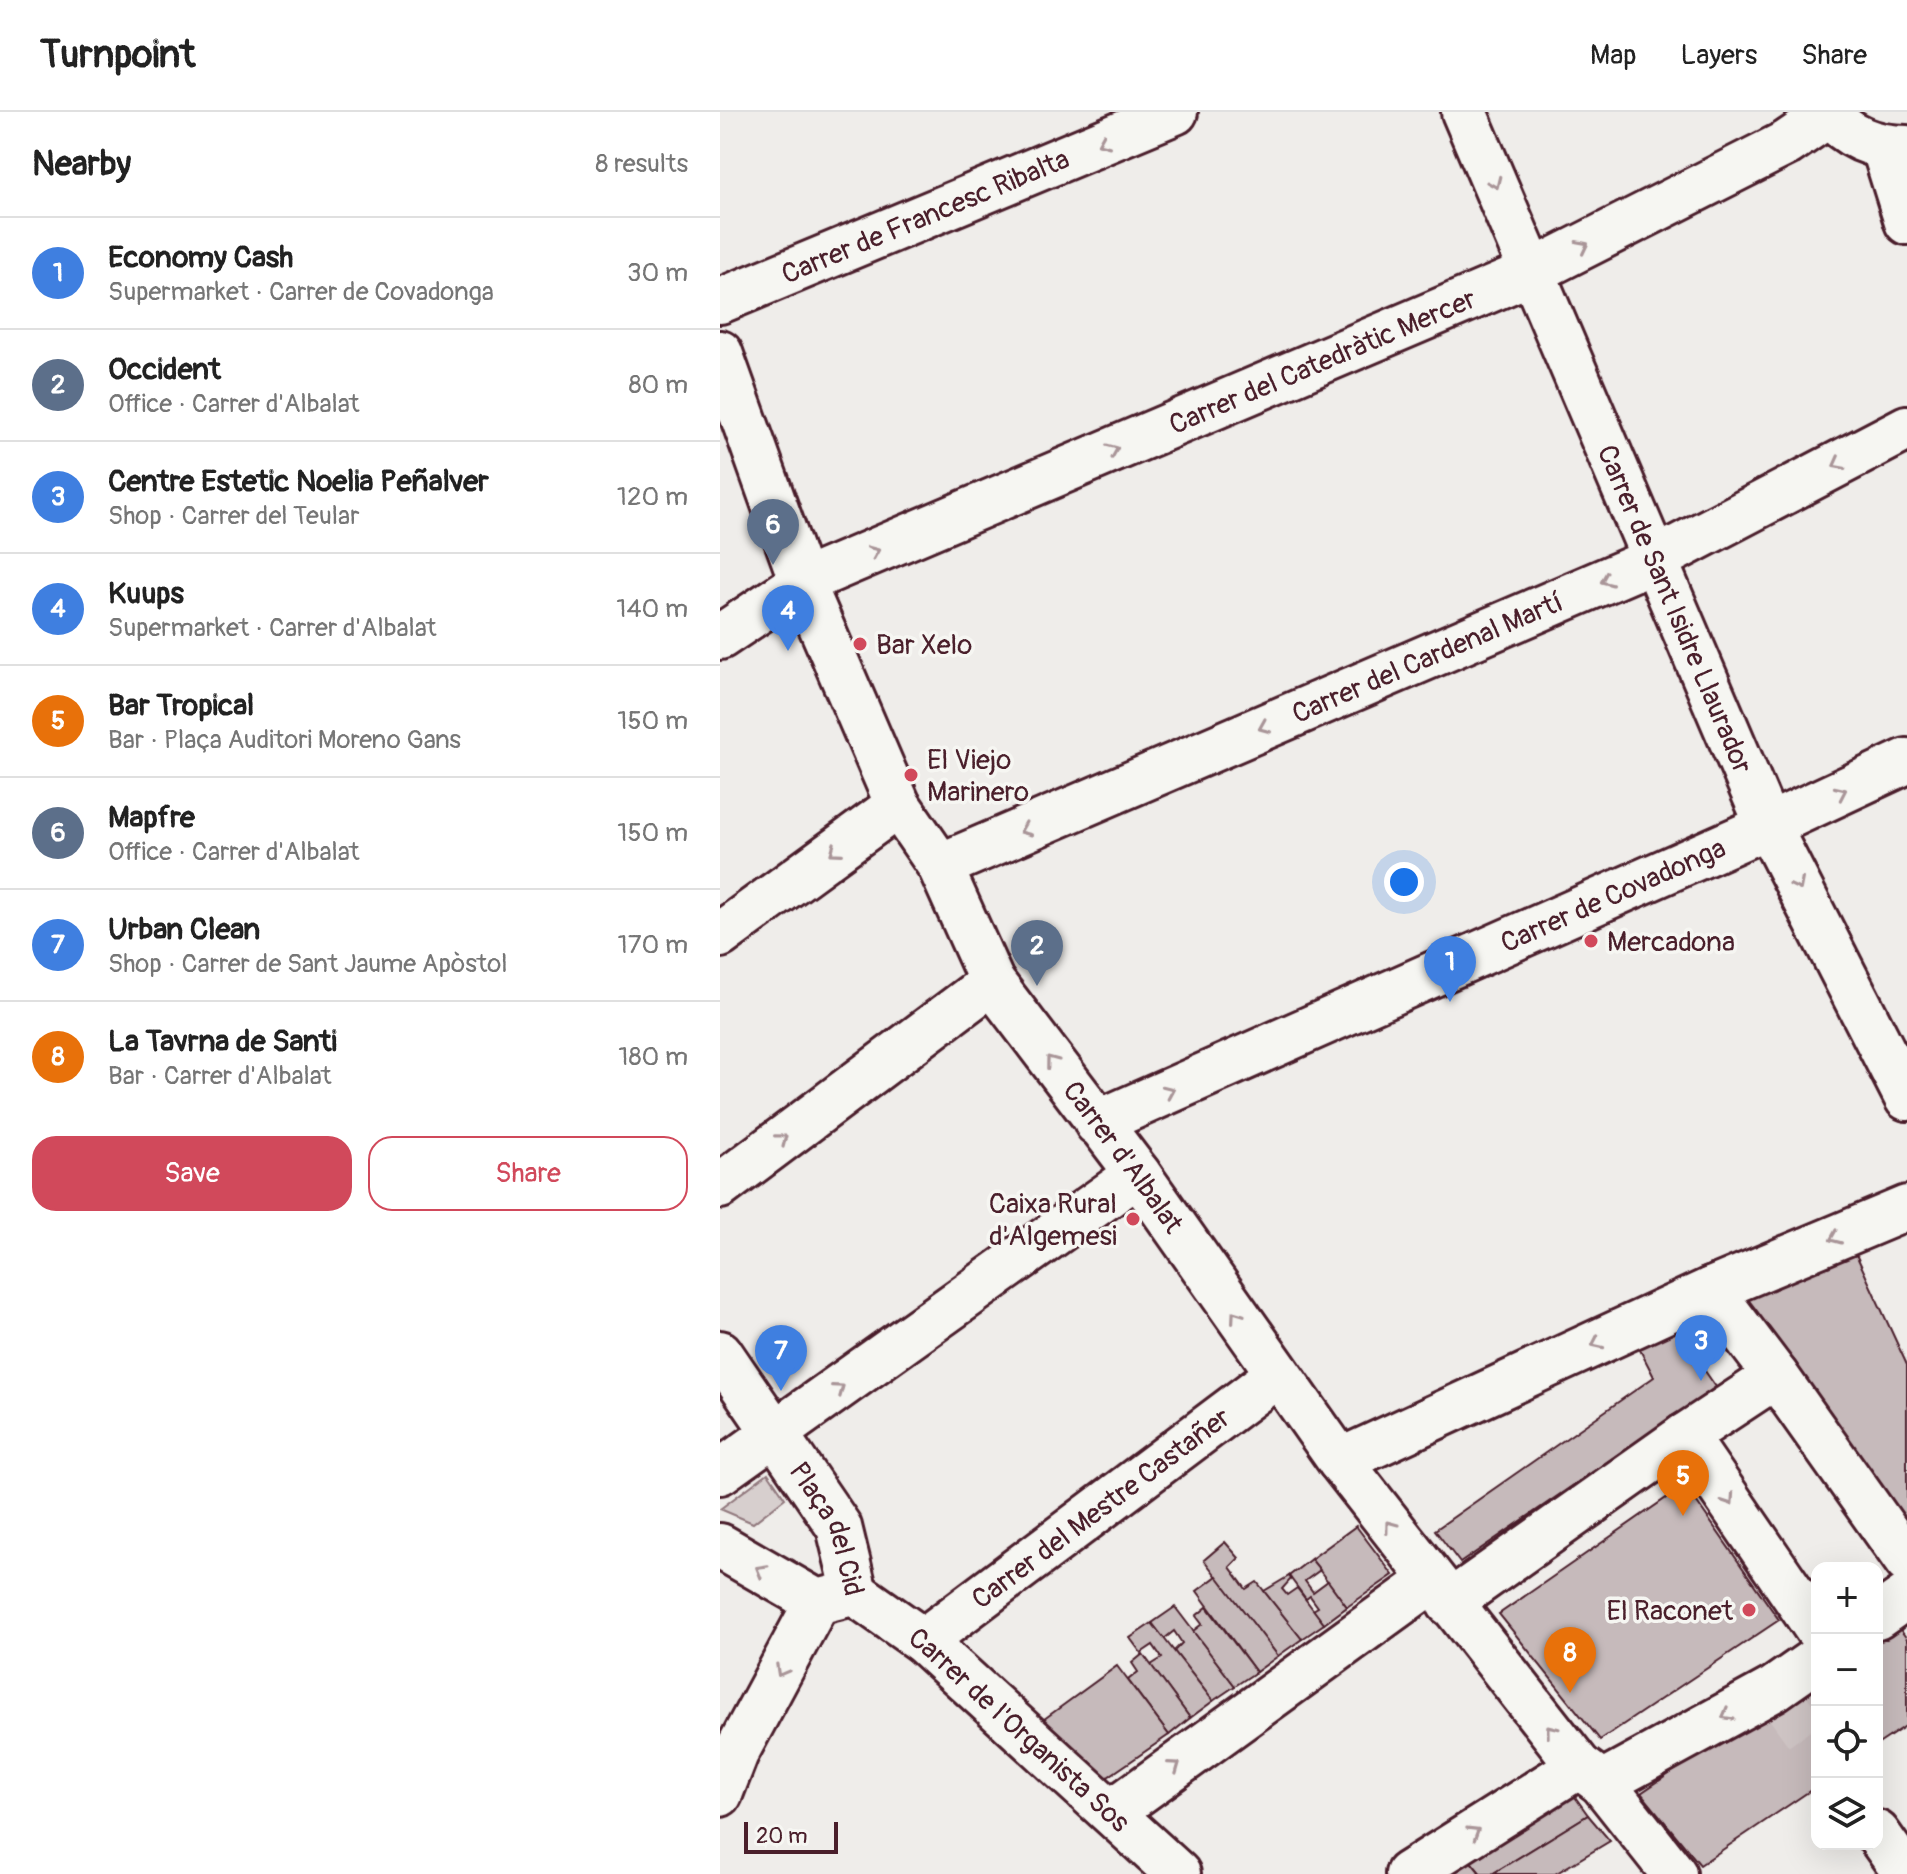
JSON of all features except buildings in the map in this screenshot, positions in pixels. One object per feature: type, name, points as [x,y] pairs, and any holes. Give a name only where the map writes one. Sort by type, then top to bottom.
[{"type":"street","name":"Carrer de Francesc Ribalta","points":[[720,301],[1175,112]]},
{"type":"street","name":"Carrer de Sant Isidre Llaurador","points":[[1464,112],[1768,826],[1907,1098]]},
{"type":"street","name":"Carrer del Catedràtic Mercer","points":[[720,637],[802,582],[1534,271],[1787,143],[1828,113]]},
{"type":"street","points":[[1828,113],[1863,141],[1901,148],[1907,222]]},
{"type":"street","name":"Carrer d'Albalat","points":[[720,353],[802,582],[898,805],[940,866],[992,982],[1138,1174],[1277,1375],[1440,1592],[1674,1874]]},
{"type":"street","name":"Carrer del Cardenal Martí","points":[[940,866],[1656,559],[1907,428]]},
{"type":"street","name":"Carrer de Covadonga","points":[[1097,1123],[1768,826],[1907,761]]},
{"type":"street","points":[[720,935],[898,805]]},
{"type":"street","points":[[720,1186],[992,982]]},
{"type":"street","points":[[720,1353],[775,1435],[1138,1174]]},
{"type":"street","points":[[1340,1461],[1711,1290],[1907,1208]]},
{"type":"street","points":[[1711,1290],[1907,1561]]},
{"type":"street","name":"Carrer del Mestre Castañer","points":[[923,1641],[1277,1375]]},
{"type":"street","points":[[1112,1812],[1440,1592],[1776,1376]]},
{"type":"street","name":"Plaça del Cid","points":[[720,1472],[775,1435],[839,1527],[836,1597],[720,1546]]},
{"type":"street","points":[[1685,1436],[1811,1620]]},
{"type":"street","points":[[1883,1613],[1907,1596]]},
{"type":"street","points":[[720,1794],[728,1750],[836,1597]]},
{"type":"street","name":"Carrer de l'Organista Sos","points":[[836,1597],[923,1641],[1178,1874]]},
{"type":"street","points":[[1408,1874],[1591,1775],[1778,1694],[1811,1664]]},
{"type":"shaded area","points":[[768,1473],[785,1498],[753,1523],[720,1509]]},
{"type":"tunnel","points":[[1781,1698],[1811,1740]]},
{"type":"place","name":"Mapfre","points":[[773,565]]},
{"type":"place","name":"Bar Xelo","points":[[860,644]]},
{"type":"place","name":"Kuups","points":[[788,651]]},
{"type":"place","name":"El Viejo Marinero","points":[[911,775]]},
{"type":"place","name":"Mercadona","points":[[1591,941]]},
{"type":"place","name":"Occident","points":[[1037,986]]},
{"type":"place","name":"Economy Cash","points":[[1450,1002]]},
{"type":"place","name":"Caixa Rural d'Algemesi","points":[[1133,1219]]},
{"type":"place","name":"Centre Estetic Noelia Peñalver","points":[[1701,1381]]},
{"type":"place","name":"Urban Clean","points":[[781,1391]]},
{"type":"place","name":"Bar Tropical","points":[[1683,1516]]},
{"type":"place","name":"El Raconet","points":[[1749,1610]]},
{"type":"place","name":"La Tavrna de Santi","points":[[1570,1693]]}]
